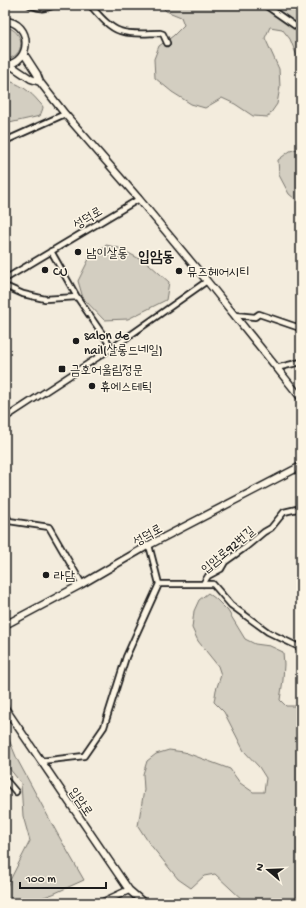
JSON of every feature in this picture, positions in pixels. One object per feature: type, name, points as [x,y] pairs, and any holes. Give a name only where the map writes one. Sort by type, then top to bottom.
[{"type":"street","points":[[30,5],[43,9],[54,5]]},
{"type":"street","points":[[90,5],[107,23],[115,29],[127,33],[160,33],[163,34],[167,43]]},
{"type":"street","points":[[265,5],[301,30]]},
{"type":"street","points":[[5,21],[16,24],[26,37],[24,54],[18,61],[7,65]]},
{"type":"street","points":[[24,54],[37,74],[40,82],[65,114],[139,199],[235,315],[301,398]]},
{"type":"street","points":[[7,65],[31,79],[40,82]]},
{"type":"street","points":[[5,141],[65,114]]},
{"type":"street","name":"성덕로","points":[[5,279],[139,199]]},
{"type":"street","points":[[51,251],[77,297],[112,348]]},
{"type":"street","points":[[5,418],[112,348],[207,281]]},
{"type":"street","points":[[5,286],[24,294],[45,299],[77,297]]},
{"type":"street","points":[[235,315],[255,317],[259,314],[297,327],[301,326]]},
{"type":"street","points":[[276,368],[301,362]]},
{"type":"street","name":"성덕로","points":[[5,625],[82,584],[149,545],[301,466]]},
{"type":"street","name":"입암로92번길","points":[[159,584],[203,584],[208,576],[221,569],[225,562],[271,528],[284,512],[301,508]]},
{"type":"street","points":[[5,512],[9,521],[49,527],[82,584]]},
{"type":"street","points":[[41,760],[84,756],[104,727],[126,657],[159,584],[149,545]]},
{"type":"street","points":[[203,584],[213,584],[231,605],[268,632],[301,648]]},
{"type":"street","name":"입암로","points":[[5,708],[129,890],[144,903]]},
{"type":"street","points":[[5,779],[16,792]]},
{"type":"street","points":[[101,903],[129,890]]},
{"type":"shaded area","points":[[160,5],[301,5],[301,66],[290,39],[282,29],[270,27],[265,38],[279,69],[280,87],[277,104],[268,117],[253,116],[235,104],[222,98],[205,108],[191,104],[172,92],[155,78],[154,59],[159,46],[173,36],[184,25],[181,17],[166,11]]},
{"type":"shaded area","points":[[5,27],[12,29],[17,33],[21,44],[17,54],[5,59]]},
{"type":"shaded area","points":[[5,80],[20,85],[36,98],[43,107],[40,116],[5,124]]},
{"type":"shaded area","points":[[301,148],[301,204],[289,194],[279,175],[278,160],[290,151]]},
{"type":"shaded area","points":[[106,245],[119,248],[149,264],[169,282],[166,300],[128,319],[104,320],[83,298],[78,281],[91,255]]},
{"type":"shaded area","points":[[208,593],[228,611],[245,639],[255,644],[270,646],[283,652],[283,680],[280,700],[286,706],[298,706],[301,703],[301,903],[246,903],[215,874],[204,876],[191,888],[178,879],[149,843],[138,826],[144,790],[143,774],[147,761],[156,754],[169,750],[184,752],[230,769],[240,783],[253,792],[264,792],[266,778],[259,767],[244,751],[224,712],[214,702],[221,675],[218,666],[198,641],[192,628],[194,611],[199,600]]},
{"type":"shaded area","points":[[5,730],[17,759],[84,880],[53,894],[26,903],[5,903],[5,890],[30,841],[23,816],[21,783],[5,763]]},
{"type":"place","name":"남이살롱","points":[[78,252]]},
{"type":"place","name":"CU","points":[[45,270]]},
{"type":"place","name":"뮤즈헤어시티","points":[[179,271]]},
{"type":"place","name":"salon de nail(살롱드네일)","points":[[76,341]]},
{"type":"place","name":"금호어울림정문","points":[[62,369]]},
{"type":"place","name":"휴에스테틱","points":[[92,386]]},
{"type":"place","name":"라담","points":[[46,575]]},
{"type":"district","name":"입암동","points":[[156,256]]}]
